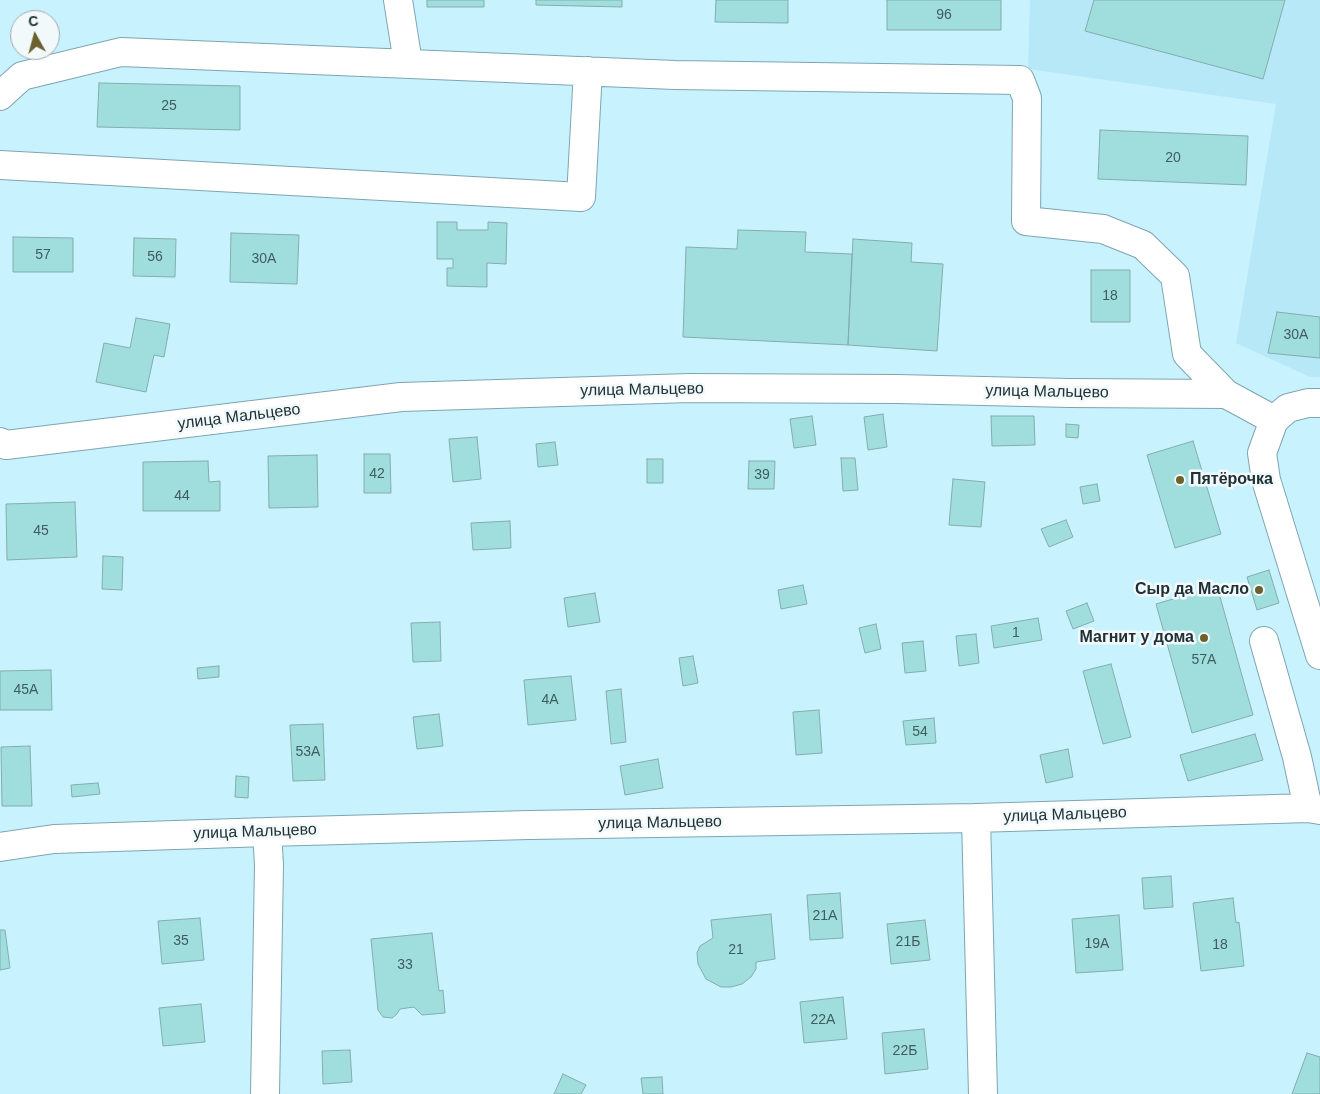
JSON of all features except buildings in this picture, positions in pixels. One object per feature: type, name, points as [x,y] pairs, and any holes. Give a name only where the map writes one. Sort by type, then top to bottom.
[{"type":"street","points":[[398,0],[408,63]]},
{"type":"street","points":[[0,96],[11,71],[121,52],[675,75],[1020,80],[1027,98],[1026,221],[1103,229],[1143,245],[1175,276],[1187,354],[1226,394]]},
{"type":"street","points":[[0,165],[580,197],[588,71]]},
{"type":"street","name":"улица Мальцево","points":[[3,444],[401,397],[690,388],[1226,394],[1274,420]]},
{"type":"street","points":[[1320,403],[1308,403],[1288,408],[1274,420],[1262,453],[1266,480],[1320,655]]},
{"type":"street","points":[[1264,641],[1314,809]]},
{"type":"street","name":"улица Мальцево","points":[[0,847],[54,839],[267,832],[538,825],[976,818],[1314,809]]},
{"type":"street","points":[[976,818],[983,1094]]},
{"type":"street","points":[[265,1094],[269,865],[267,832]]},
{"type":"shaded area","points":[[1030,0],[1320,0],[1320,377],[1310,377],[1236,343],[1276,104],[1028,69]]},
{"type":"place","name":"Пятёрочка","points":[[1180,480]]},
{"type":"place","name":"Сыр да Масло","points":[[1259,590]]},
{"type":"place","name":"Магнит у дома","points":[[1204,638]]}]
